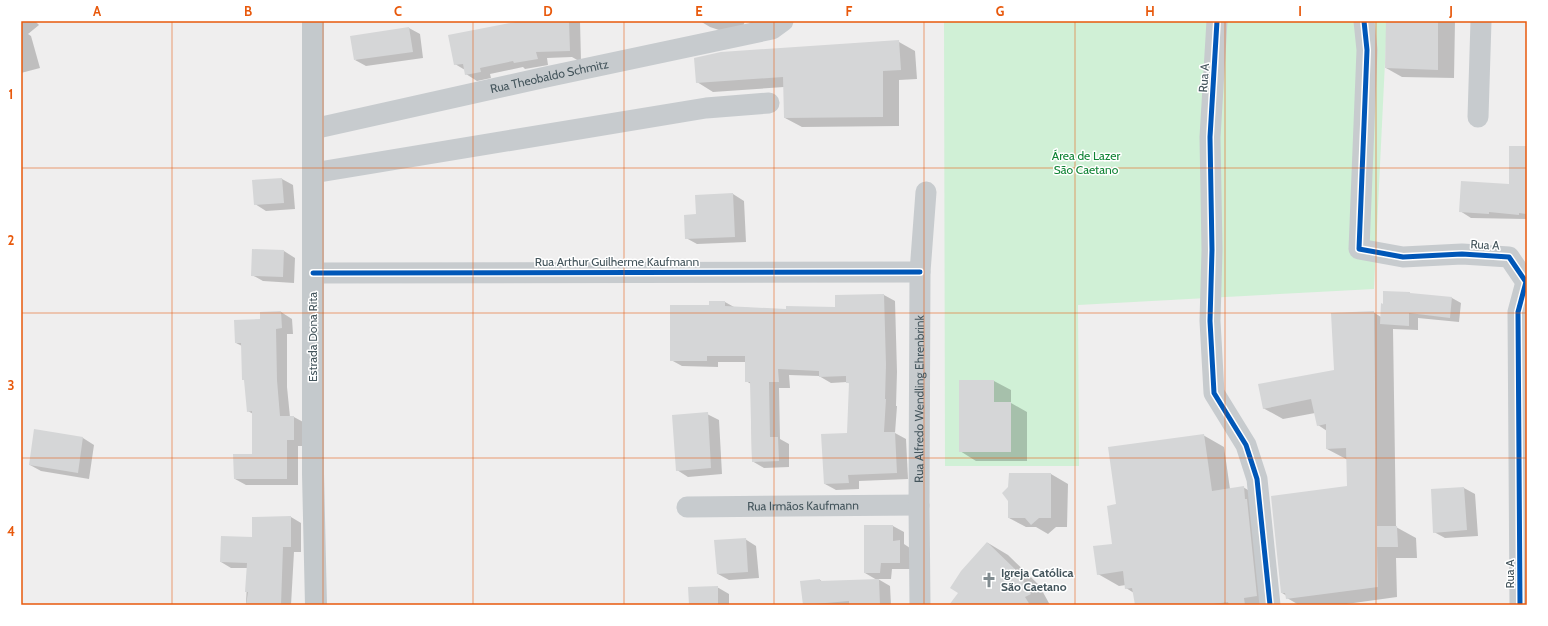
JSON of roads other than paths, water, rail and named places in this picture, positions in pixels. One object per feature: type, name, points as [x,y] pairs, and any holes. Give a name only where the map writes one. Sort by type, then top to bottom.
[{"type":"main road","name":"Estrada Dona Rita","points":[[313,21],[313,474],[316,605]]},
{"type":"street","name":"Rua Theobaldo Schmitz","points":[[313,129],[546,77],[772,29],[783,21]]},
{"type":"street","name":"Rua A","points":[[1217,21],[1210,137],[1212,250],[1210,321],[1214,393],[1246,445],[1257,479],[1270,605]]},
{"type":"street","name":"Rua A","points":[[1364,21],[1367,50],[1359,249],[1403,257],[1462,254],[1509,257],[1526,282],[1518,312],[1520,605]]},
{"type":"street","points":[[1478,117],[1481,21]]},
{"type":"street","points":[[313,173],[706,108],[769,103]]},
{"type":"street","name":"Rua Alfredo Wendling Ehrenbrink","points":[[920,605],[920,272],[926,192]]},
{"type":"street","name":"Rua Arthur Guilherme Kaufmann","points":[[313,273],[920,272]]},
{"type":"street","name":"Rua Irmãos Kaufmann","points":[[686,507],[919,505]]},
{"type":"place","name":"Igreja Católica São Caetano","points":[[989,580]]},
{"type":"park label","name":"Área de Lazer São Caetano","points":[[1086,163]]}]
